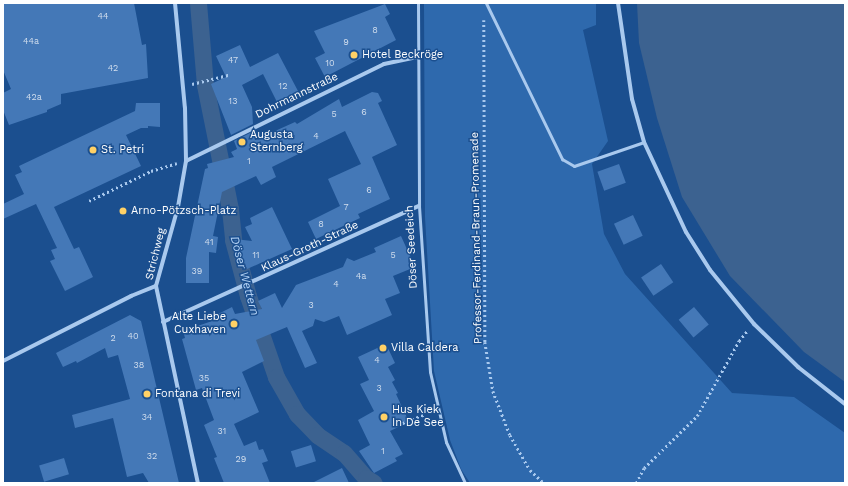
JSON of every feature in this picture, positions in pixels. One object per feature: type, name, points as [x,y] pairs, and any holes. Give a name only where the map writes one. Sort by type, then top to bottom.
[{"type":"street","name":"Strichweg","points":[[175,3],[186,108],[186,161],[178,208],[156,286],[198,483]]},
{"type":"street","points":[[618,3],[632,99],[644,142],[663,188],[690,238],[727,292],[754,324],[798,367],[845,404]]},
{"type":"street","name":"Dohrmannstraße","points":[[186,161],[384,64],[418,57]]},
{"type":"street","name":"Klaus-Groth-Straße","points":[[163,322],[238,290],[419,206]]},
{"type":"street","points":[[3,361],[131,296],[156,286]]},
{"type":"lane","name":"Döser Seedeich","points":[[418,3],[419,206],[430,372],[446,442],[465,483]]},
{"type":"lane","points":[[486,3],[562,158],[574,166],[644,142]]},
{"type":"path","name":"Professor-Ferdinand-Braun-Promenade","points":[[484,19],[485,342],[493,391],[510,434],[530,470],[544,483]]},
{"type":"path","points":[[200,83],[229,75]]},
{"type":"path","points":[[89,200],[151,171],[186,161]]},
{"type":"path","points":[[636,483],[644,468],[697,416],[739,340],[754,324]]},
{"type":"path","points":[[398,425],[425,414]]},
{"type":"shaded area","points":[[424,3],[596,3],[596,25],[583,30],[608,141],[592,164],[604,234],[625,274],[732,393],[794,397],[845,433],[845,483],[470,483],[461,469],[450,440],[434,371],[425,217]]},
{"type":"shaded area","points":[[637,3],[845,3],[845,382],[804,352],[730,276],[682,197],[657,118],[639,43]]},
{"type":"building","points":[[3,3],[134,3],[142,45],[146,44],[148,78],[61,94],[61,104],[47,110],[47,112],[9,125],[3,110],[3,93],[11,89],[3,70]]},
{"type":"building","points":[[385,4],[390,14],[385,17],[396,40],[325,77],[315,58],[325,53],[314,31]]},
{"type":"building","points":[[240,45],[250,67],[278,53],[298,91],[277,102],[263,74],[242,85],[252,107],[253,124],[231,135],[211,84],[226,77],[216,56]]},
{"type":"building","points":[[372,92],[378,93],[382,101],[378,103],[397,145],[372,157],[390,199],[358,214],[360,218],[316,239],[308,222],[340,206],[328,179],[361,164],[345,131],[272,167],[276,177],[261,185],[256,176],[222,192],[213,236],[218,237],[216,253],[209,252],[209,283],[186,283],[186,258],[205,169],[208,168],[207,164],[234,157],[231,152],[237,149],[234,141],[254,131],[255,140],[295,122],[297,124],[339,99],[342,107]]},
{"type":"building","name":"St. Petri","points":[[136,103],[160,103],[160,127],[148,126],[148,128],[141,128],[126,135],[141,166],[54,207],[74,249],[79,247],[93,277],[65,291],[50,261],[55,259],[51,250],[57,248],[36,204],[3,219],[3,204],[24,194],[15,175],[22,172],[19,166],[135,111]]},
{"type":"building","points":[[619,164],[626,183],[604,191],[597,172]]},
{"type":"building","points":[[272,207],[292,249],[247,269],[234,239],[252,241],[245,227],[252,224],[250,218]]},
{"type":"building","points":[[633,215],[643,236],[624,245],[614,224]]},
{"type":"building","points":[[401,236],[415,267],[393,276],[400,293],[385,299],[392,315],[347,335],[339,316],[324,322],[315,319],[313,326],[302,331],[317,363],[305,368],[287,327],[256,340],[264,361],[242,372],[259,412],[234,424],[244,446],[256,441],[259,450],[263,449],[268,461],[262,463],[270,483],[224,483],[214,458],[217,457],[204,425],[214,420],[202,388],[196,390],[182,339],[185,338],[183,331],[215,320],[214,316],[232,307],[235,314],[262,309],[258,301],[275,293],[282,308],[296,285],[343,267],[347,258],[354,261],[376,252],[374,248]]},
{"type":"building","points":[[661,264],[673,282],[653,296],[641,277]]},
{"type":"building","points":[[694,307],[709,325],[693,337],[679,320]]},
{"type":"building","points":[[130,315],[141,321],[179,483],[149,483],[143,473],[127,477],[113,418],[75,428],[72,415],[130,399],[118,355],[108,358],[105,348],[77,363],[76,361],[63,367],[56,353]]},
{"type":"building","points":[[386,344],[395,363],[388,367],[395,380],[392,382],[398,393],[396,394],[409,422],[390,431],[403,454],[395,458],[397,461],[374,473],[359,451],[370,445],[358,420],[374,411],[360,384],[369,380],[358,357]]},
{"type":"building","points":[[311,445],[316,461],[296,467],[291,451]]},
{"type":"building","points":[[64,458],[69,474],[44,482],[39,466]]},
{"type":"building","points":[[342,468],[349,483],[312,483]]},
{"type":"waterway","name":"Döser Wettern","points":[[198,3],[205,85],[230,209],[233,240],[248,296],[276,377],[297,414],[317,435],[344,453],[366,478],[374,483]]},
{"type":"place","name":"Hotel Beckröge","points":[[354,55]]},
{"type":"place","name":"Augusta Sternberg","points":[[242,142]]},
{"type":"place","name":"St. Petri","points":[[93,150]]},
{"type":"place","name":"Arno-Pötzsch-Platz","points":[[123,211]]},
{"type":"place","name":"Alte Liebe Cuxhaven","points":[[234,324]]},
{"type":"place","name":"Villa Caldera","points":[[383,348]]},
{"type":"place","name":"Fontana di Trevi","points":[[147,394]]},
{"type":"place","name":"Hus Kiek In De See","points":[[384,417]]}]
